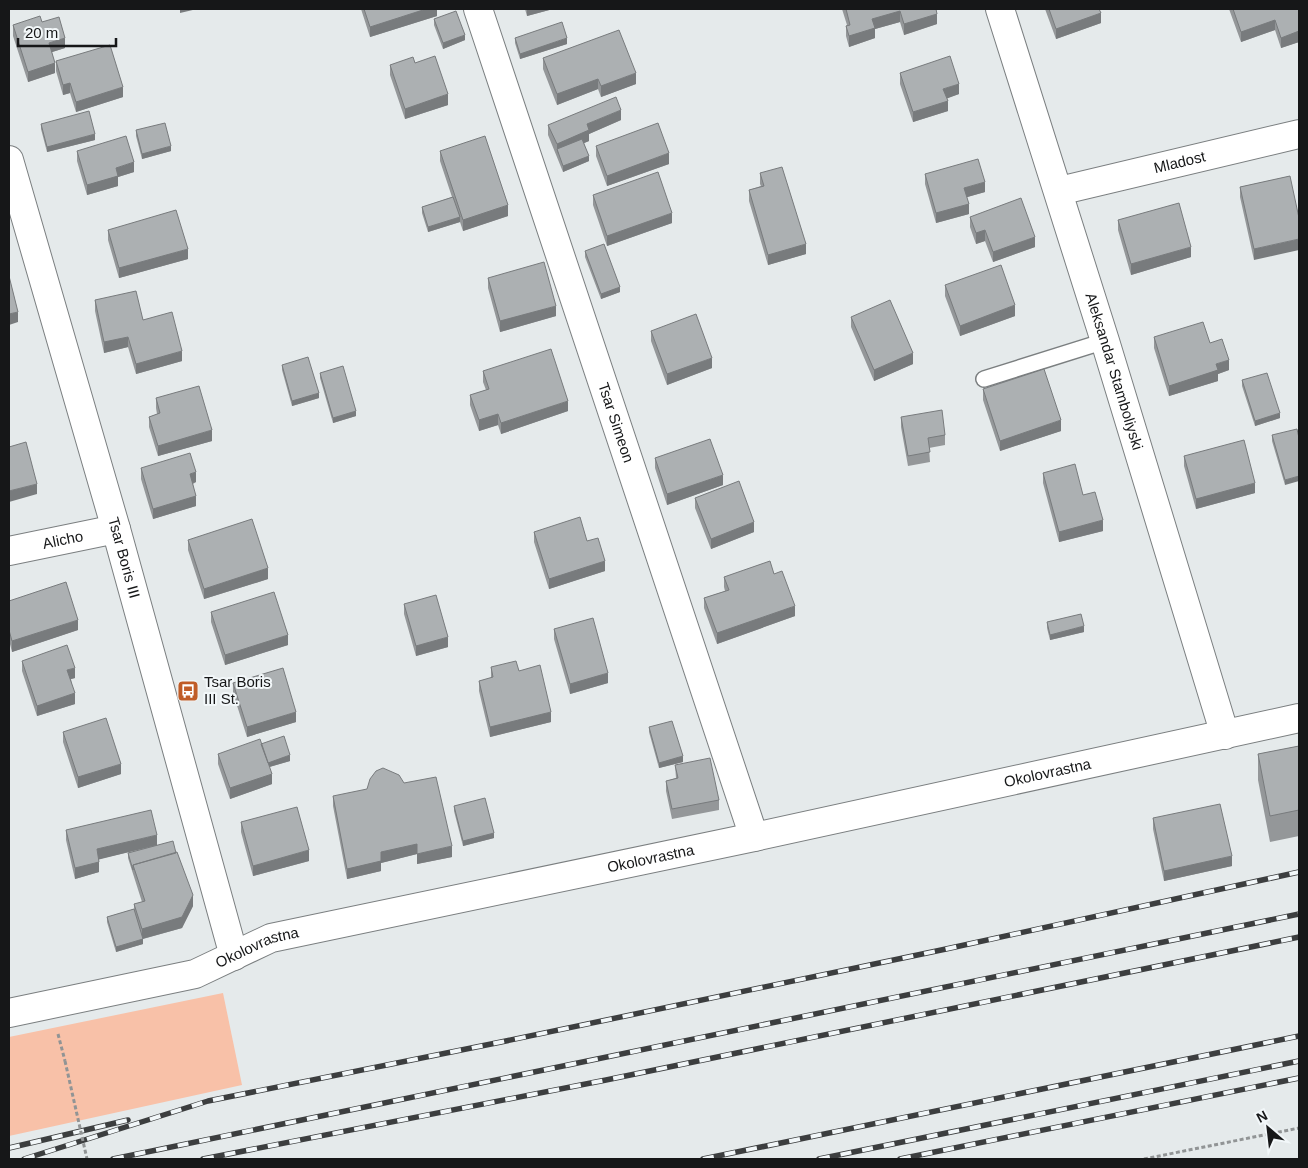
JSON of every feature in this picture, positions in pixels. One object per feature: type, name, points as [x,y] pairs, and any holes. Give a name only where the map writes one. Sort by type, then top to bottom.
[{"type":"street","name":"Tsar Simeon","points":[[478,9],[754,837]]},
{"type":"street","name":"Aleksandar Stamboliyski","points":[[1000,9],[1059,191],[1225,735]]},
{"type":"street","name":"Mladost","points":[[1059,191],[1299,134]]},
{"type":"street","name":"Tsar Boris III","points":[[9,160],[116,528],[234,956]]},
{"type":"street","name":"Alicho","points":[[9,551],[116,528]]},
{"type":"street","name":"Okolovrastna","points":[[9,1013],[195,974],[271,938],[754,837],[1299,718]]},
{"type":"lane","points":[[984,380],[1105,340]]},
{"type":"path","points":[[65,1061],[88,1159]]},
{"type":"path","points":[[1144,1159],[1299,1128]]},
{"type":"shaded area","points":[[223,993],[242,1085],[9,1136],[9,1037]]},
{"type":"building","points":[[364,9],[426,9],[370,27]]},
{"type":"building","points":[[846,9],[936,9],[937,14],[904,24],[900,11],[872,19],[875,28],[849,36],[846,26],[850,25]]},
{"type":"building","points":[[1049,9],[1099,9],[1101,13],[1056,29]]},
{"type":"building","points":[[1233,9],[1299,9],[1299,31],[1281,38],[1275,20],[1241,32]]},
{"type":"building","points":[[456,11],[465,35],[443,43],[434,19]]},
{"type":"building","points":[[40,16],[42,22],[59,17],[65,38],[49,43],[55,63],[28,72],[13,25]]},
{"type":"building","points":[[562,22],[567,38],[520,54],[515,38]]},
{"type":"building","points":[[619,30],[636,73],[601,86],[598,79],[557,94],[543,58]]},
{"type":"building","points":[[110,45],[123,87],[76,102],[70,83],[63,85],[56,61]]},
{"type":"building","points":[[435,56],[448,94],[405,109],[390,65],[413,57],[415,63]]},
{"type":"building","points":[[950,56],[959,84],[943,89],[948,101],[913,112],[900,73]]},
{"type":"building","points":[[616,97],[621,110],[587,124],[589,130],[557,144],[548,125]]},
{"type":"building","points":[[89,111],[95,134],[47,147],[41,124]]},
{"type":"building","points":[[165,123],[171,146],[142,154],[136,130]]},
{"type":"building","points":[[658,123],[669,153],[607,176],[596,146]]},
{"type":"building","points":[[126,136],[134,162],[116,168],[118,176],[87,185],[77,151]]},
{"type":"building","points":[[485,136],[508,205],[463,220],[440,151]]},
{"type":"building","points":[[582,139],[589,156],[563,166],[557,149]]},
{"type":"building","points":[[978,159],[985,182],[964,188],[969,204],[936,213],[925,174]]},
{"type":"building","points":[[782,167],[806,244],[768,255],[749,190],[764,186],[760,173]]},
{"type":"building","points":[[658,172],[672,213],[607,236],[593,195]]},
{"type":"building","points":[[1290,176],[1299,218],[1299,239],[1254,249],[1240,187]]},
{"type":"building","points":[[453,197],[460,217],[428,227],[422,207]]},
{"type":"building","points":[[1021,198],[1035,237],[993,252],[985,230],[976,233],[970,217]]},
{"type":"building","points":[[1179,203],[1191,247],[1131,264],[1118,220]]},
{"type":"building","points":[[176,210],[188,249],[119,268],[108,230]]},
{"type":"building","points":[[604,244],[620,287],[601,294],[585,251]]},
{"type":"building","points":[[544,262],[556,306],[500,321],[488,278]]},
{"type":"building","points":[[1001,265],[1015,305],[960,326],[945,285]]},
{"type":"building","points":[[9,276],[18,312],[9,314]]},
{"type":"building","points":[[136,291],[143,320],[172,312],[182,351],[136,364],[128,337],[104,342],[95,300]]},
{"type":"building","points":[[890,300],[913,353],[874,370],[851,317]]},
{"type":"building","points":[[696,314],[712,358],[667,374],[651,331]]},
{"type":"building","points":[[1203,322],[1210,343],[1222,339],[1229,360],[1216,364],[1218,370],[1169,386],[1154,337]]},
{"type":"building","points":[[551,349],[568,401],[501,423],[498,414],[479,420],[470,395],[489,389],[483,371]]},
{"type":"building","points":[[308,357],[319,393],[292,401],[282,365]]},
{"type":"building","points":[[343,366],[356,411],[333,418],[320,373]]},
{"type":"building","points":[[1044,369],[1061,420],[1000,441],[983,389]]},
{"type":"building","points":[[1267,373],[1280,413],[1255,421],[1242,380]]},
{"type":"building","points":[[199,386],[212,430],[158,446],[149,417],[160,413],[156,398]]},
{"type":"building","points":[[942,410],[945,435],[928,438],[930,452],[908,456],[901,417]]},
{"type":"building","points":[[1297,429],[1299,438],[1299,476],[1285,480],[1272,435]]},
{"type":"building","points":[[710,439],[723,475],[667,494],[655,458]]},
{"type":"building","points":[[1244,440],[1255,483],[1196,499],[1184,456]]},
{"type":"building","points":[[26,442],[37,484],[9,491],[9,447]]},
{"type":"building","points":[[190,453],[196,472],[190,474],[196,496],[153,509],[141,468]]},
{"type":"building","points":[[1075,464],[1083,495],[1095,492],[1103,520],[1059,532],[1043,473]]},
{"type":"building","points":[[739,481],[754,522],[711,539],[695,498]]},
{"type":"building","points":[[580,517],[587,541],[598,538],[605,561],[549,579],[534,532]]},
{"type":"building","points":[[252,519],[268,568],[204,589],[188,540]]},
{"type":"building","points":[[770,561],[774,574],[782,571],[795,606],[717,633],[704,598],[729,590],[724,577]]},
{"type":"building","points":[[66,582],[78,620],[12,641],[9,630],[9,601]]},
{"type":"building","points":[[274,592],[288,635],[225,655],[211,612]]},
{"type":"building","points":[[436,595],[448,637],[416,646],[404,604]]},
{"type":"building","points":[[1081,614],[1084,626],[1050,635],[1047,622]]},
{"type":"building","points":[[593,618],[608,673],[570,684],[554,629]]},
{"type":"building","points":[[67,645],[75,668],[67,670],[75,693],[37,706],[22,661]]},
{"type":"building","points":[[516,661],[519,671],[540,665],[551,712],[490,727],[479,681],[493,677],[491,667]]},
{"type":"building","points":[[283,668],[296,712],[247,727],[233,683]]},
{"type":"building","points":[[106,718],[121,764],[78,777],[63,732]]},
{"type":"building","points":[[672,721],[683,756],[659,763],[649,727]]},
{"type":"building","points":[[284,736],[290,755],[268,763],[261,744]]},
{"type":"building","points":[[260,739],[272,774],[230,788],[218,754]]},
{"type":"building","points":[[1299,746],[1299,810],[1270,816],[1258,754]]},
{"type":"building","points":[[710,758],[719,800],[672,809],[666,781],[678,778],[675,765]]},
{"type":"building","points":[[383,768],[399,775],[404,783],[436,777],[452,846],[417,854],[417,844],[381,852],[381,861],[347,869],[333,796],[367,789],[370,779],[376,771]]},
{"type":"building","points":[[485,798],[494,833],[463,841],[454,806]]},
{"type":"building","points":[[1220,804],[1232,856],[1164,871],[1153,818]]},
{"type":"building","points":[[297,807],[309,850],[253,866],[241,822]]},
{"type":"building","points":[[151,810],[157,835],[97,849],[99,862],[75,868],[66,830]]},
{"type":"building","points":[[173,841],[176,853],[133,865],[133,870],[128,853]]},
{"type":"building","points":[[177,852],[193,895],[182,917],[142,929],[134,904],[145,901],[133,865]]},
{"type":"building","points":[[134,909],[143,939],[116,947],[107,917]]},
{"type":"railway","points":[[24,1159],[208,1101],[946,949],[1299,872]]},
{"type":"railway","points":[[113,1159],[1299,914]]},
{"type":"railway","points":[[203,1159],[606,1080],[1299,937]]},
{"type":"railway","points":[[703,1159],[1299,1036]]},
{"type":"railway","points":[[819,1159],[1299,1061]]},
{"type":"railway","points":[[900,1159],[1299,1078]]},
{"type":"railway","points":[[9,1148],[128,1120]]},
{"type":"place","name":"Tsar Boris III St.","points":[[188,691]]}]
